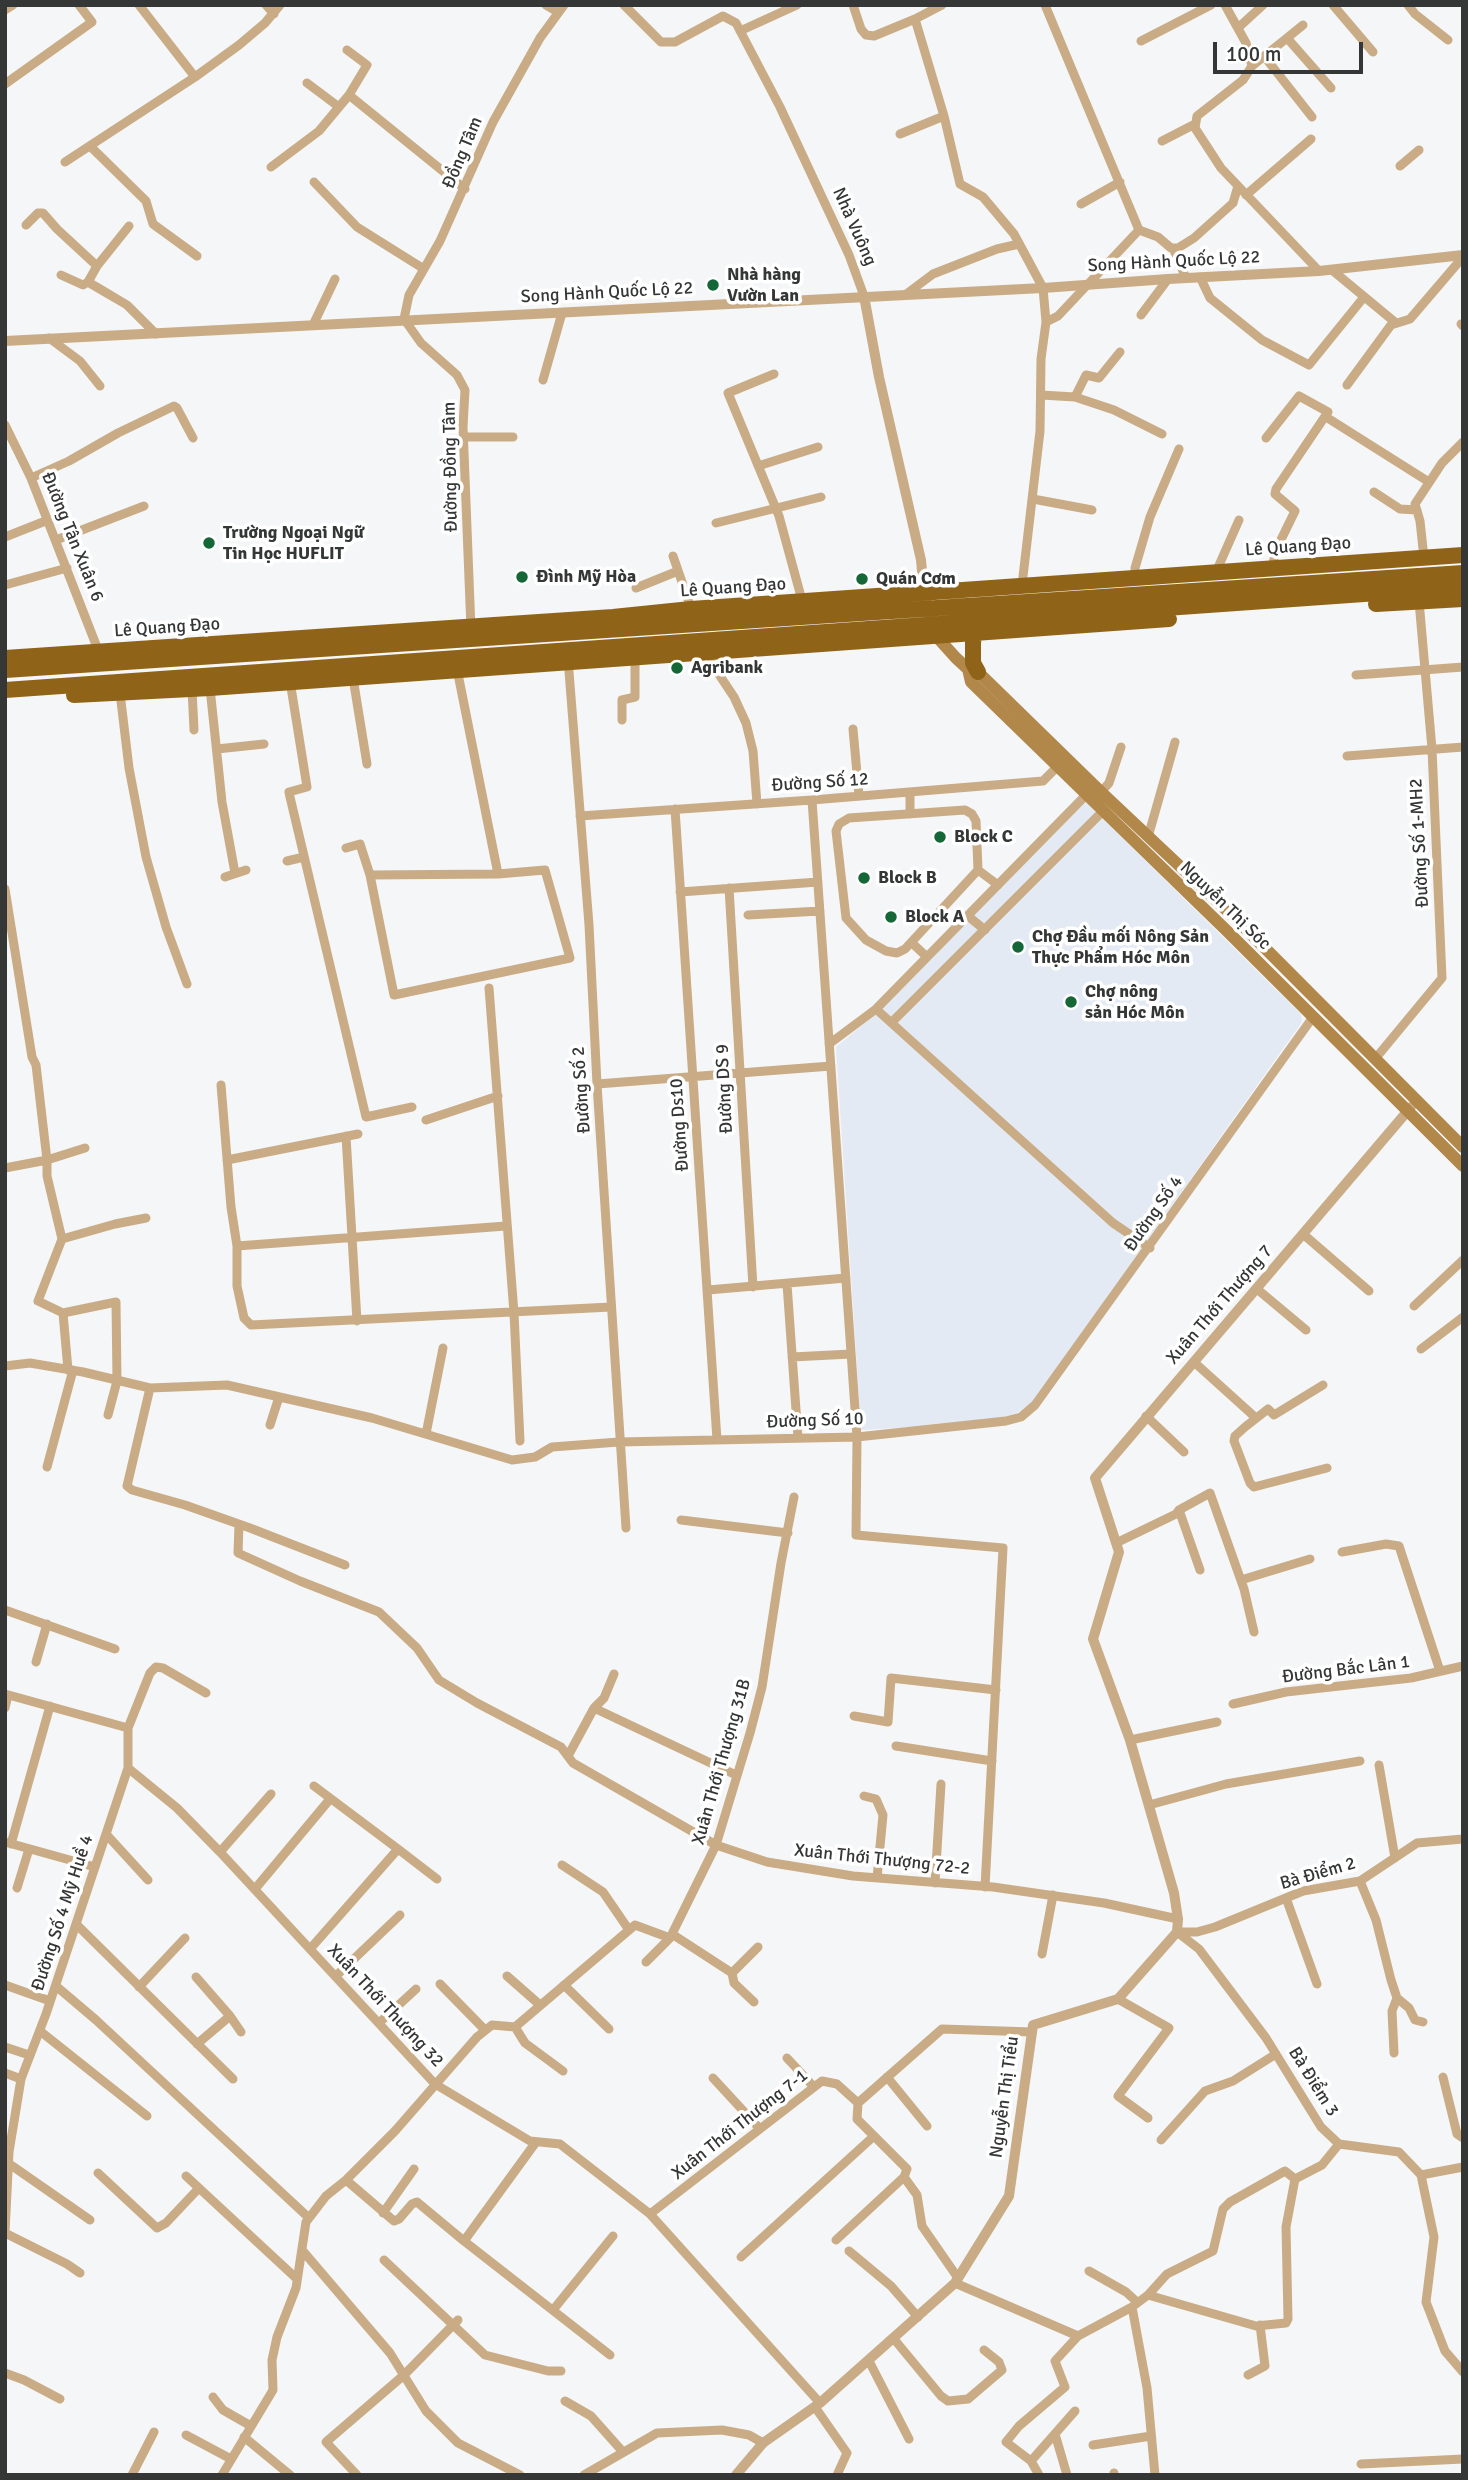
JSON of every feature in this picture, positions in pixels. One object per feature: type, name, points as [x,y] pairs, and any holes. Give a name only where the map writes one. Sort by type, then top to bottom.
[{"type":"highway","name":"Lê Quang Đạo","points":[[925,601],[1022,585],[1463,555]]},
{"type":"highway","name":"Lê Quang Đạo","points":[[5,670],[101,658],[694,616],[1463,573]]},
{"type":"highway","points":[[977,628],[1463,587]]},
{"type":"highway","points":[[5,690],[290,676],[977,628],[1463,598]]},
{"type":"highway","points":[[973,670],[977,628]]},
{"type":"highway","points":[[5,700],[210,688],[290,676],[353,678],[568,656],[635,658],[934,631]]},
{"type":"highway","name":"Lê Quang Đạo","points":[[5,658],[101,658]]},
{"type":"main road","name":"Nguyễn Thị Sóc","points":[[925,601],[934,631],[1237,920],[1375,1059],[1463,1166]]},
{"type":"main road","name":"Nguyễn Thị Sóc","points":[[973,670],[971,682],[1312,1017],[1411,1106],[1463,1147]]},
{"type":"street","points":[[5,10],[13,5]]},
{"type":"street","points":[[5,84],[92,22],[79,5]]},
{"type":"street","points":[[139,5],[195,77]]},
{"type":"street","points":[[266,5],[274,14]]},
{"type":"street","points":[[65,162],[195,77],[254,34],[280,5]]},
{"type":"street","points":[[546,5],[561,8]]},
{"type":"street","points":[[624,5],[661,42],[675,42],[723,16],[736,23],[740,31],[797,5]]},
{"type":"street","points":[[853,5],[861,29],[866,35],[874,36],[942,5]]},
{"type":"street","points":[[1045,5],[1139,230],[1158,237],[1173,248],[1186,278]]},
{"type":"street","points":[[1141,41],[1211,5]]},
{"type":"street","points":[[1225,5],[1239,27],[1252,66]]},
{"type":"street","points":[[1239,27],[1263,5]]},
{"type":"street","points":[[1334,5],[1373,52]]},
{"type":"street","points":[[1408,5],[1415,14],[1448,40]]},
{"type":"street","name":"Đồng Tâm","points":[[404,319],[410,295],[465,189],[493,122],[561,8]]},
{"type":"street","points":[[915,19],[944,116],[960,184],[983,197],[1014,234],[1043,288],[1046,322],[1041,359],[1041,395],[1033,499],[1022,585]]},
{"type":"street","points":[[1162,141],[1195,124],[1202,112],[1243,80],[1252,66],[1303,24]]},
{"type":"street","name":"Nhà Vuông","points":[[740,31],[786,118],[849,255],[864,296],[879,377],[921,559],[925,601]]},
{"type":"street","points":[[1287,38],[1331,88]]},
{"type":"street","points":[[271,167],[319,131],[349,95],[367,65],[347,50]]},
{"type":"street","points":[[1264,56],[1312,117]]},
{"type":"street","points":[[307,83],[339,107]]},
{"type":"street","points":[[349,95],[465,189]]},
{"type":"street","points":[[900,134],[944,116]]},
{"type":"street","points":[[1195,124],[1221,167],[1319,271]]},
{"type":"street","points":[[1247,195],[1311,139]]},
{"type":"street","points":[[90,146],[146,201],[152,223],[197,256]]},
{"type":"street","points":[[1400,166],[1419,150]]},
{"type":"street","points":[[314,182],[357,227],[424,269]]},
{"type":"street","points":[[1081,204],[1120,182]]},
{"type":"street","points":[[1173,248],[1194,239],[1233,203],[1238,186]]},
{"type":"street","points":[[26,225],[38,213],[44,213],[97,267]]},
{"type":"street","points":[[61,275],[83,285],[88,282],[129,226]]},
{"type":"street","points":[[1046,322],[1058,316],[1139,230]]},
{"type":"street","points":[[905,295],[933,274],[997,249],[1019,244]]},
{"type":"street","points":[[1347,385],[1391,325],[1410,319],[1463,256]]},
{"type":"street","name":"Song Hành Quốc Lộ 22","points":[[5,341],[1043,288],[1319,271],[1463,256]]},
{"type":"street","points":[[1332,270],[1396,324]]},
{"type":"street","points":[[1200,277],[1210,298],[1262,340],[1310,365],[1364,297]]},
{"type":"street","points":[[313,324],[335,279]]},
{"type":"street","points":[[1141,315],[1168,279]]},
{"type":"street","points":[[88,282],[127,306],[156,334]]},
{"type":"street","points":[[543,380],[562,313]]},
{"type":"street","name":"Đường Đồng Tâm","points":[[404,319],[421,342],[457,375],[465,390],[463,437],[472,632]]},
{"type":"street","points":[[49,338],[80,361],[100,386]]},
{"type":"street","points":[[1075,397],[1086,374],[1099,378],[1120,352]]},
{"type":"street","points":[[774,374],[728,393],[776,509],[805,609]]},
{"type":"street","points":[[1041,395],[1075,397],[1114,410],[1162,434]]},
{"type":"street","points":[[1266,438],[1299,396],[1429,482]]},
{"type":"street","points":[[32,478],[174,406],[193,438]]},
{"type":"street","points":[[1272,568],[1276,550],[1295,511],[1275,494],[1276,489],[1327,414]]},
{"type":"street","name":"Đường Tân Xuân 6","points":[[5,425],[32,478],[101,658]]},
{"type":"street","points":[[463,437],[513,437]]},
{"type":"street","points":[[1424,558],[1415,504],[1442,463],[1463,442]]},
{"type":"street","points":[[758,466],[818,447]]},
{"type":"street","points":[[1135,579],[1135,568],[1150,517],[1179,449]]},
{"type":"street","points":[[1374,492],[1400,509],[1417,510]]},
{"type":"street","points":[[716,523],[821,497]]},
{"type":"street","points":[[1033,499],[1092,510]]},
{"type":"street","points":[[56,540],[145,506]]},
{"type":"street","points":[[5,537],[48,520]]},
{"type":"street","points":[[1216,572],[1238,520]]},
{"type":"street","points":[[673,556],[694,616]]},
{"type":"street","points":[[5,585],[67,568]]},
{"type":"street","points":[[636,588],[678,571]]},
{"type":"street","name":"Đường Số 1-MH2","points":[[1375,1059],[1443,978],[1432,749],[1419,601]]},
{"type":"street","points":[[704,652],[734,697],[746,723],[753,751],[757,804]]},
{"type":"street","name":"Đường Số 2","points":[[568,656],[626,1528]]},
{"type":"street","points":[[622,720],[622,699],[635,697],[635,658]]},
{"type":"street","points":[[1356,676],[1463,667]]},
{"type":"street","points":[[457,669],[498,874]]},
{"type":"street","points":[[290,676],[307,788],[289,792],[366,1117],[412,1107]]},
{"type":"street","points":[[353,678],[367,764]]},
{"type":"street","points":[[210,688],[230,875],[246,870]]},
{"type":"street","points":[[192,689],[194,730]]},
{"type":"street","points":[[120,693],[129,768],[146,856],[166,927],[187,984]]},
{"type":"street","points":[[853,729],[859,796]]},
{"type":"street","points":[[1148,837],[1175,743]]},
{"type":"street","points":[[217,749],[264,744]]},
{"type":"street","points":[[1101,792],[1109,783],[1121,747]]},
{"type":"street","points":[[1347,756],[1463,747]]},
{"type":"street","name":"Đường Số 12","points":[[580,816],[813,800],[1043,780],[1057,767]]},
{"type":"street","points":[[909,792],[910,814]]},
{"type":"street","points":[[829,1044],[876,1009],[1086,795]]},
{"type":"street","points":[[813,800],[857,1437],[856,1535],[1003,1548],[985,1887]]},
{"type":"street","name":"Đường Ds10","points":[[674,809],[717,1440]]},
{"type":"street","points":[[965,810],[970,812],[976,821],[978,870],[912,943],[901,952],[886,951],[866,940],[849,922],[836,831],[845,819],[910,814],[965,810]]},
{"type":"street","points":[[892,1023],[1103,811]]},
{"type":"street","points":[[346,848],[360,844],[370,875],[394,995],[570,958],[545,870],[498,874],[370,875]]},
{"type":"street","points":[[286,861],[304,857]]},
{"type":"street","points":[[978,870],[998,885]]},
{"type":"street","points":[[680,892],[818,882]]},
{"type":"street","name":"Đường DS 9","points":[[729,888],[753,1287]]},
{"type":"street","points":[[5,889],[32,1057],[36,1065],[47,1176],[62,1239],[38,1301],[63,1313],[116,1302],[117,1381],[108,1415]]},
{"type":"street","points":[[748,915],[820,911]]},
{"type":"street","points":[[968,916],[985,930]]},
{"type":"street","points":[[912,943],[927,957]]},
{"type":"street","points":[[489,988],[514,1313],[520,1441]]},
{"type":"street","points":[[876,1009],[1112,1223],[1150,1248]]},
{"type":"street","name":"Đường Số 4","points":[[1011,1420],[1021,1417],[1035,1405],[1150,1248],[1312,1017]]},
{"type":"street","points":[[597,1084],[831,1066]]},
{"type":"street","points":[[220,1085],[237,1246],[237,1286],[244,1318],[251,1325],[611,1307]]},
{"type":"street","points":[[426,1120],[498,1096]]},
{"type":"street","name":"Xuân Thới Thượng 7","points":[[1116,1544],[1095,1478],[1411,1106]]},
{"type":"street","points":[[227,1160],[358,1134]]},
{"type":"street","points":[[346,1136],[357,1321]]},
{"type":"street","points":[[5,1168],[47,1160],[85,1148]]},
{"type":"street","points":[[62,1239],[146,1218]]},
{"type":"street","points":[[237,1246],[506,1226]]},
{"type":"street","points":[[1303,1234],[1369,1291]]},
{"type":"street","points":[[1415,1306],[1463,1259]]},
{"type":"street","points":[[708,1290],[846,1279]]},
{"type":"street","points":[[787,1284],[798,1438]]},
{"type":"street","points":[[1256,1289],[1306,1330]]},
{"type":"street","points":[[47,1467],[70,1370],[63,1313]]},
{"type":"street","points":[[1421,1349],[1463,1317]]},
{"type":"street","points":[[426,1434],[443,1348]]},
{"type":"street","points":[[792,1357],[851,1354]]},
{"type":"street","points":[[1194,1362],[1256,1418]]},
{"type":"street","name":"Đường Số 10","points":[[5,1366],[30,1363],[150,1388],[227,1385],[372,1418],[512,1460],[536,1457],[552,1447],[620,1442],[857,1437],[959,1428],[1011,1420]]},
{"type":"street","points":[[1323,1385],[1274,1415],[1268,1409],[1235,1436],[1234,1441],[1252,1486],[1256,1488],[1327,1468]]},
{"type":"street","points":[[150,1388],[127,1486],[239,1524],[345,1565]]},
{"type":"street","points":[[270,1425],[279,1397]]},
{"type":"street","points":[[1146,1416],[1184,1451]]},
{"type":"street","points":[[1148,2118],[1118,2096],[1169,2028],[1118,1999],[1177,1932],[1178,1919],[1174,1893],[1130,1740],[1093,1639],[1119,1552],[1116,1544],[1176,1514],[1210,1493],[1241,1580],[1254,1632]]},
{"type":"street","name":"Xuân Thới Thượng 31B","points":[[646,1962],[671,1936],[716,1845],[762,1687],[794,1497]]},
{"type":"street","points":[[1179,1510],[1200,1570]]},
{"type":"street","points":[[681,1520],[788,1533]]},
{"type":"street","name":"Xuân Thới Thượng 72-2","points":[[239,1524],[238,1553],[379,1612],[417,1648],[439,1680],[561,1747],[573,1763],[716,1845],[767,1863],[877,1878],[1053,1895],[1178,1919]]},
{"type":"street","points":[[1342,1552],[1386,1545],[1399,1546],[1440,1671]]},
{"type":"street","points":[[1241,1580],[1310,1559]]},
{"type":"street","points":[[5,1610],[115,1649]]},
{"type":"street","points":[[36,1662],[47,1624]]},
{"type":"street","name":"Đường Bắc Lân 1","points":[[1233,1704],[1286,1692],[1410,1678],[1463,1666]]},
{"type":"street","points":[[5,1708],[7,1694],[128,1728],[148,1679],[156,1667],[163,1668],[206,1693]]},
{"type":"street","points":[[568,1756],[594,1708],[604,1698],[614,1674]]},
{"type":"street","points":[[854,1716],[888,1721],[891,1678],[996,1690]]},
{"type":"street","points":[[50,1706],[8,1843],[95,1867]]},
{"type":"street","points":[[594,1708],[736,1775]]},
{"type":"street","points":[[1130,1740],[1217,1722]]},
{"type":"street","name":"Đường Số 4 Mỹ Huề 4","points":[[5,2232],[6,2182],[21,2079],[56,1986],[128,1768],[128,1728]]},
{"type":"street","points":[[896,1746],[992,1762]]},
{"type":"street","points":[[1149,1805],[1226,1784],[1360,1761]]},
{"type":"street","points":[[1379,1765],[1395,1858]]},
{"type":"street","name":"Xuân Thới Thượng 32","points":[[128,1768],[177,1808],[220,1852],[435,2084],[530,2141],[560,2144],[650,2214],[818,2405],[847,2454],[837,2475]]},
{"type":"street","points":[[935,1883],[941,1784]]},
{"type":"street","points":[[314,1787],[437,1879]]},
{"type":"street","points":[[220,1852],[271,1794]]},
{"type":"street","points":[[864,1796],[876,1799],[883,1815],[877,1878]]},
{"type":"street","points":[[255,1889],[330,1799]]},
{"type":"street","points":[[106,1834],[148,1880]]},
{"type":"street","name":"Bà Điểm 2","points":[[1177,1932],[1196,1932],[1215,1927],[1303,1891],[1360,1881],[1417,1843],[1463,1839]]},
{"type":"street","points":[[17,1888],[29,1849]]},
{"type":"street","points":[[310,1949],[398,1849]]},
{"type":"street","points":[[562,1865],[603,1892],[629,1930]]},
{"type":"street","points":[[1360,1881],[1376,1920],[1397,1998],[1409,2008],[1415,2020],[1423,2022]]},
{"type":"street","points":[[1042,1954],[1053,1895]]},
{"type":"street","points":[[1286,1898],[1317,1984]]},
{"type":"street","points":[[336,1976],[400,1915]]},
{"type":"street","points":[[76,1924],[233,2079]]},
{"type":"street","points":[[222,2475],[273,2390],[272,2360],[277,2337],[298,2279],[306,2222],[326,2196],[346,2180],[395,2130],[485,2030],[492,2025],[516,2027],[635,1925],[671,1936],[732,1973],[734,1983],[754,2002]]},
{"type":"street","name":"Bà Điểm 3","points":[[1177,1932],[1199,1949],[1276,2054],[1321,2127],[1339,2144]]},
{"type":"street","points":[[139,1987],[185,1938]]},
{"type":"street","points":[[732,1973],[758,1947]]},
{"type":"street","points":[[506,1976],[540,2005]]},
{"type":"street","points":[[196,1977],[241,2032]]},
{"type":"street","points":[[440,1984],[485,2030]]},
{"type":"street","points":[[5,1985],[50,2001]]},
{"type":"street","points":[[564,1985],[610,2029]]},
{"type":"street","points":[[56,1986],[309,2218]]},
{"type":"street","points":[[379,2023],[416,1989]]},
{"type":"street","points":[[1394,2053],[1392,2011],[1397,1998]]},
{"type":"street","name":"Nguyễn Thị Tiểu","points":[[736,2475],[763,2443],[818,2405],[894,2339],[956,2280],[1009,2196],[1033,2025],[1118,1999]]},
{"type":"street","points":[[197,2044],[230,2016]]},
{"type":"street","points":[[516,2027],[525,2043],[563,2071]]},
{"type":"street","points":[[836,2239],[904,2177],[906,2169],[857,2119],[858,2103],[942,2029],[1032,2032]]},
{"type":"street","points":[[40,2031],[148,2116]]},
{"type":"street","points":[[5,2047],[29,2055]]},
{"type":"street","points":[[1161,2140],[1205,2091],[1233,2081],[1276,2054]]},
{"type":"street","points":[[787,2058],[814,2087]]},
{"type":"street","points":[[5,2073],[21,2079]]},
{"type":"street","points":[[887,2077],[927,2126]]},
{"type":"street","points":[[1443,2077],[1457,2134],[1463,2138]]},
{"type":"street","points":[[713,2078],[760,2129]]},
{"type":"street","name":"Xuân Thới Thượng 7-1","points":[[650,2214],[822,2081],[837,2084],[858,2103]]},
{"type":"street","points":[[741,2257],[874,2136]]},
{"type":"street","points":[[464,2241],[536,2142]]},
{"type":"street","points":[[1295,2179],[1322,2165],[1339,2144],[1399,2152],[1421,2175],[1434,2237],[1426,2302],[1445,2351],[1463,2372]]},
{"type":"street","points":[[8,2163],[90,2220]]},
{"type":"street","points":[[1421,2175],[1463,2167]]},
{"type":"street","points":[[383,2213],[414,2169]]},
{"type":"street","points":[[1039,2475],[1031,2461],[1006,2442],[1019,2426],[1065,2387],[1055,2361],[1078,2336],[1148,2295],[1167,2274],[1213,2251],[1223,2210],[1230,2202],[1285,2171],[1295,2179]]},
{"type":"street","points":[[98,2173],[157,2228],[166,2223],[199,2188]]},
{"type":"street","points":[[186,2176],[298,2279]]},
{"type":"street","points":[[904,2177],[917,2195],[922,2226],[956,2280],[1078,2336]]},
{"type":"street","points":[[1148,2295],[1260,2325],[1284,2324],[1288,2321],[1286,2227],[1295,2179]]},
{"type":"street","points":[[346,2180],[394,2221],[398,2221],[412,2204],[417,2202],[610,2356]]},
{"type":"street","points":[[5,2232],[80,2273]]},
{"type":"street","points":[[552,2310],[613,2236]]},
{"type":"street","points":[[302,2250],[390,2353],[426,2411],[458,2442],[503,2471],[520,2475]]},
{"type":"street","points":[[849,2251],[891,2286],[918,2317]]},
{"type":"street","points":[[384,2260],[456,2323],[485,2355],[548,2371],[561,2371]]},
{"type":"street","points":[[1089,2271],[1126,2292],[1135,2304],[1147,2388],[1155,2475]]},
{"type":"street","points":[[357,2475],[325,2443],[404,2375],[456,2323]]},
{"type":"street","points":[[1248,2375],[1265,2366],[1260,2325]]},
{"type":"street","points":[[894,2339],[948,2401],[968,2399],[1002,2370],[999,2362],[984,2350]]},
{"type":"street","points":[[869,2361],[909,2439]]},
{"type":"street","points":[[5,2373],[60,2399]]},
{"type":"street","points":[[213,2397],[223,2410],[251,2426]]},
{"type":"street","points":[[565,2401],[591,2416],[624,2452]]},
{"type":"street","points":[[1031,2461],[1075,2411]]},
{"type":"street","points":[[584,2475],[657,2433],[722,2430],[749,2435],[763,2443]]},
{"type":"street","points":[[132,2475],[154,2432]]},
{"type":"street","points":[[1055,2434],[1067,2475]]},
{"type":"street","points":[[186,2435],[231,2459]]},
{"type":"street","points":[[1093,2445],[1151,2435]]},
{"type":"street","points":[[244,2437],[290,2475]]},
{"type":"street","points":[[1361,2464],[1463,2459]]},
{"type":"shaded area","name":"Chợ Đầu mối Nông Sản Thực Phẩm Hóc Môn","points":[[1085,801],[1301,1014],[1302,1022],[1032,1403],[1012,1416],[954,1425],[861,1430],[836,1047],[884,1007]]},
{"type":"place","name":"Nhà hàng Vườn Lan","points":[[713,285]]},
{"type":"place","name":"Trường Ngoại Ngữ Tin Học HUFLIT","points":[[209,543]]},
{"type":"place","name":"Đình Mỹ Hòa","points":[[522,577]]},
{"type":"place","name":"Quán Cơm","points":[[862,579]]},
{"type":"place","name":"Agribank","points":[[677,668]]},
{"type":"place","name":"Block C","points":[[940,837]]},
{"type":"place","name":"Block B","points":[[864,878]]},
{"type":"place","name":"Block A","points":[[891,917]]},
{"type":"place","name":"Chợ Đầu mối Nông Sản Thực Phẩm Hóc Môn","points":[[1018,947]]},
{"type":"place","name":"Chợ nông sản Hóc Môn","points":[[1071,1002]]}]
